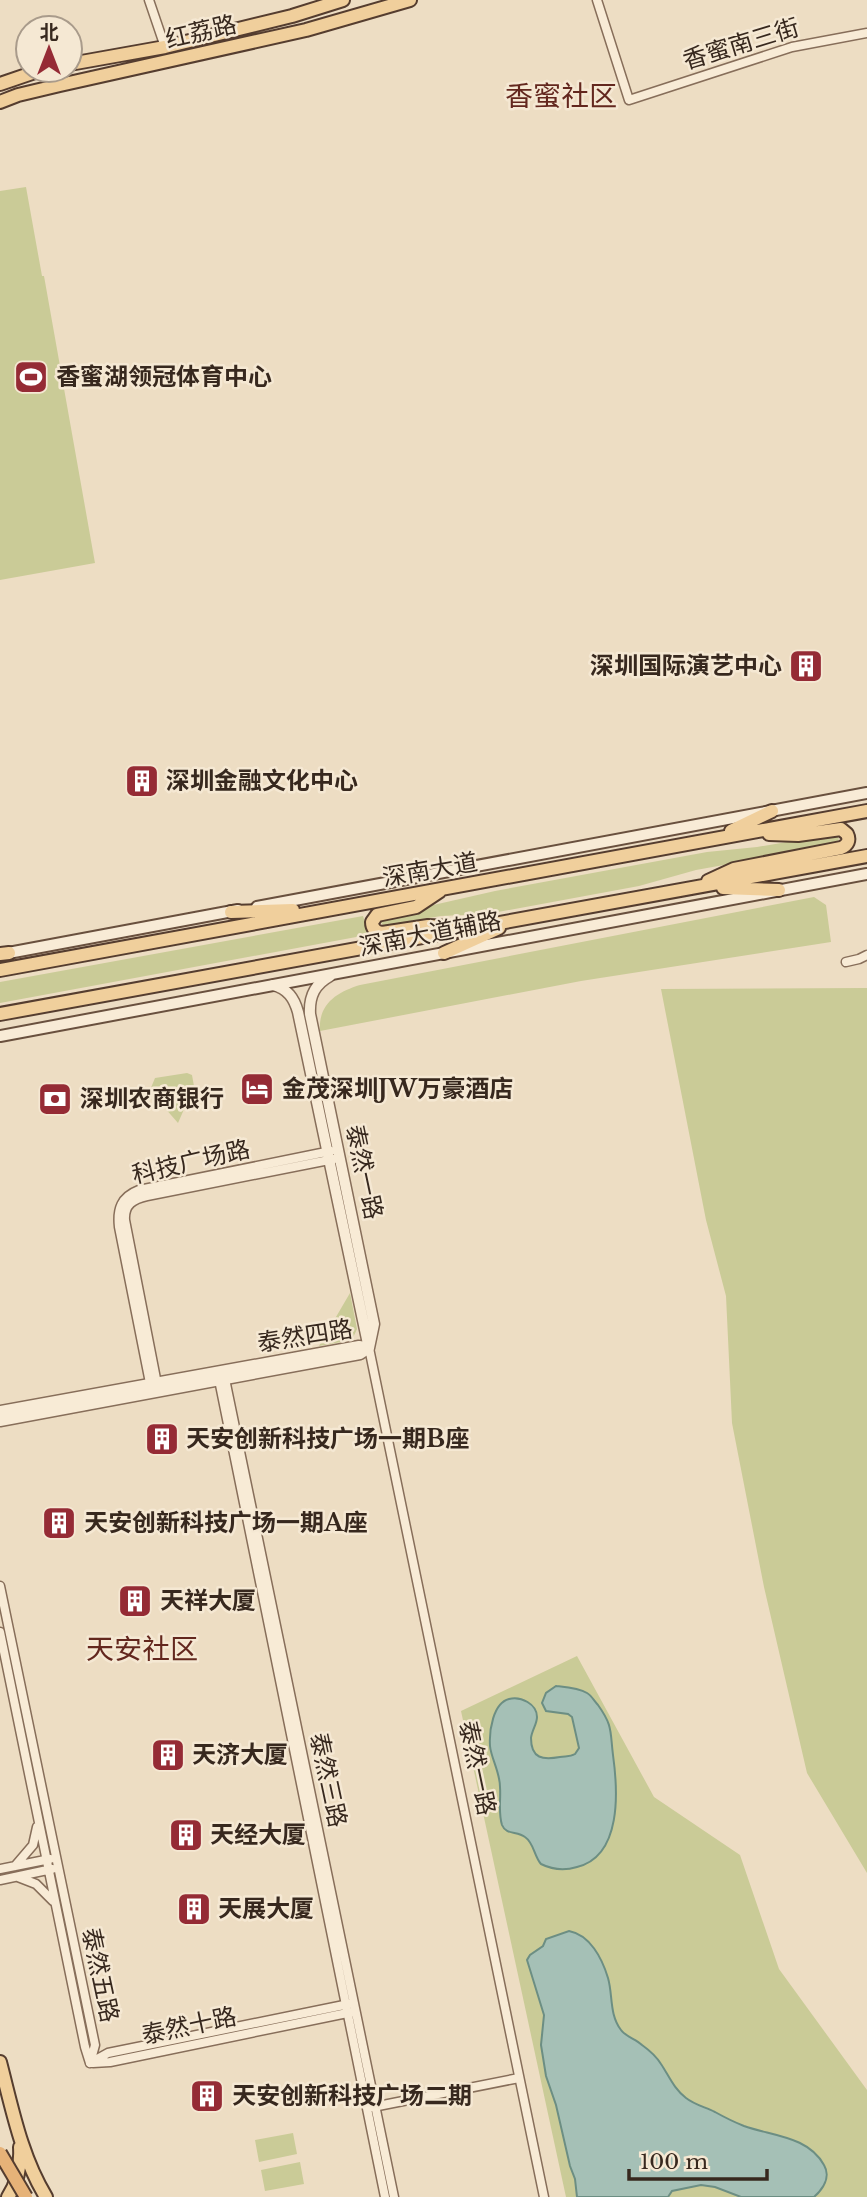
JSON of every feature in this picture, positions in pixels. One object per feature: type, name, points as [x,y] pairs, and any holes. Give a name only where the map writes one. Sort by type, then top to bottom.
[{"type":"highway","points":[[0,2153],[26,2197]]},
{"type":"main road","name":"红荔路","points":[[84,61],[164,47],[292,16],[343,0]]},
{"type":"main road","name":"红荔路","points":[[0,102],[49,88],[306,30],[410,0]]},
{"type":"main road","points":[[3,954],[867,793]]},
{"type":"main road","points":[[717,839],[772,811]]},
{"type":"main road","name":"深南大道","points":[[0,970],[867,811]]},
{"type":"main road","points":[[698,887],[734,869],[842,848],[849,839],[841,829],[798,835],[744,834]]},
{"type":"main road","points":[[0,1014],[867,856]]},
{"type":"main road","name":"深南大道辅路","points":[[0,1037],[867,874]]},
{"type":"main road","points":[[451,887],[416,906],[377,915],[372,922],[373,927],[382,933],[428,926],[471,928]]},
{"type":"main road","points":[[698,887],[779,890]]},
{"type":"main road","points":[[231,912],[335,909]]},
{"type":"main road","points":[[443,953],[515,920]]},
{"type":"main road","points":[[0,2062],[21,2157],[15,2185],[8,2197]]},
{"type":"main road","points":[[15,2123],[29,2164],[47,2197]]},
{"type":"street","points":[[149,0],[164,47]]},
{"type":"street","name":"香蜜南三街","points":[[597,0],[629,100],[792,47],[867,33]]},
{"type":"street","points":[[846,962],[867,956]]},
{"type":"street","name":"泰然一路","points":[[334,974],[315,988],[309,1007],[334,1155]]},
{"type":"street","name":"泰然一路","points":[[273,985],[287,991],[297,1006],[374,1324],[369,1348],[544,2197]]},
{"type":"street","name":"科技广场路","points":[[154,1388],[125,1220],[125,1210],[129,1204],[141,1197],[334,1155]]},
{"type":"street","name":"泰然四路","points":[[0,1411],[221,1376],[359,1346],[369,1348]]},
{"type":"street","name":"泰然三路","points":[[221,1376],[371,2107],[385,2197]]},
{"type":"street","name":"泰然四路","points":[[0,1421],[154,1388]]},
{"type":"street","name":"泰然五路","points":[[0,1586],[95,2045],[90,2063]]},
{"type":"street","name":"泰然五路","points":[[0,1632],[90,2063]]},
{"type":"street","points":[[14,1867],[33,1845],[38,1817]]},
{"type":"street","points":[[0,1870],[56,1858]]},
{"type":"street","points":[[0,1880],[58,1868]]},
{"type":"street","points":[[15,1877],[36,1884],[56,1905]]},
{"type":"street","name":"泰然十路","points":[[90,2063],[110,2062],[351,2008]]},
{"type":"street","points":[[371,2107],[519,2078]]},
{"type":"street","name":"泰然三路","points":[[371,2107],[394,2197]]},
{"type":"green space","name":"香蜜湖领冠体育中心","points":[[26,187],[95,563],[0,580],[0,191]]},
{"type":"green space","points":[[834,834],[839,839],[835,845],[696,870],[639,886],[487,914],[441,916],[387,925],[380,921],[385,916],[495,891],[707,852]]},
{"type":"green space","points":[[814,897],[826,905],[831,942],[581,981],[320,1031],[322,1013],[331,1000],[360,985]]},
{"type":"green space","points":[[363,916],[367,935],[0,1003],[0,982]]},
{"type":"green space","points":[[867,988],[867,1873],[807,1773],[764,1587],[732,1423],[726,1296],[706,1220],[661,989]]},
{"type":"green space","points":[[187,1073],[192,1075],[197,1103],[185,1107],[178,1123],[164,1107],[148,1095],[155,1078]]},
{"type":"green space","points":[[350,1293],[357,1329],[352,1340],[319,1346]]},
{"type":"green space","points":[[577,1656],[654,1797],[740,1855],[779,1969],[867,2090],[867,2197],[566,2197],[461,1711]]},
{"type":"green space","points":[[293,2133],[297,2154],[259,2162],[255,2140]]},
{"type":"green space","points":[[300,2162],[304,2184],[265,2191],[261,2170]]},
{"type":"shaded area","points":[[556,1686],[587,1693],[603,1712],[610,1729],[616,1786],[614,1820],[602,1850],[592,1861],[563,1869],[541,1864],[528,1840],[522,1835],[509,1832],[502,1825],[500,1781],[490,1746],[491,1726],[499,1706],[509,1699],[518,1699],[527,1702],[536,1712],[537,1720],[531,1738],[536,1754],[548,1758],[575,1754],[579,1748],[572,1717],[546,1711],[542,1703],[546,1693]]},
{"type":"shaded area","points":[[569,1931],[583,1937],[599,1955],[610,1984],[613,2011],[621,2030],[655,2056],[682,2094],[744,2126],[788,2138],[817,2155],[827,2174],[823,2187],[814,2197],[741,2197],[715,2187],[701,2185],[672,2191],[668,2197],[577,2197],[575,2179],[546,2076],[541,2045],[544,2015],[527,1960],[543,1946],[546,1939]]},
{"type":"place","name":"香蜜湖领冠体育中心","points":[[31,377]]},
{"type":"place","name":"深圳国际演艺中心","points":[[806,666]]},
{"type":"place","name":"深圳金融文化中心","points":[[142,781]]},
{"type":"place","name":"金茂深圳JW万豪酒店","points":[[257,1089]]},
{"type":"place","name":"深圳农商银行","points":[[55,1099]]},
{"type":"place","name":"天安创新科技广场一期B座","points":[[162,1439]]},
{"type":"place","name":"天安创新科技广场一期A座","points":[[59,1523]]},
{"type":"place","name":"天祥大厦","points":[[135,1601]]},
{"type":"place","name":"天济大厦","points":[[168,1755]]},
{"type":"place","name":"天经大厦","points":[[186,1835]]},
{"type":"place","name":"天展大厦","points":[[194,1909]]},
{"type":"place","name":"天安创新科技广场二期","points":[[207,2096]]},
{"type":"district","name":"香蜜社区","points":[[561,96]]},
{"type":"district","name":"天安社区","points":[[142,1649]]}]
